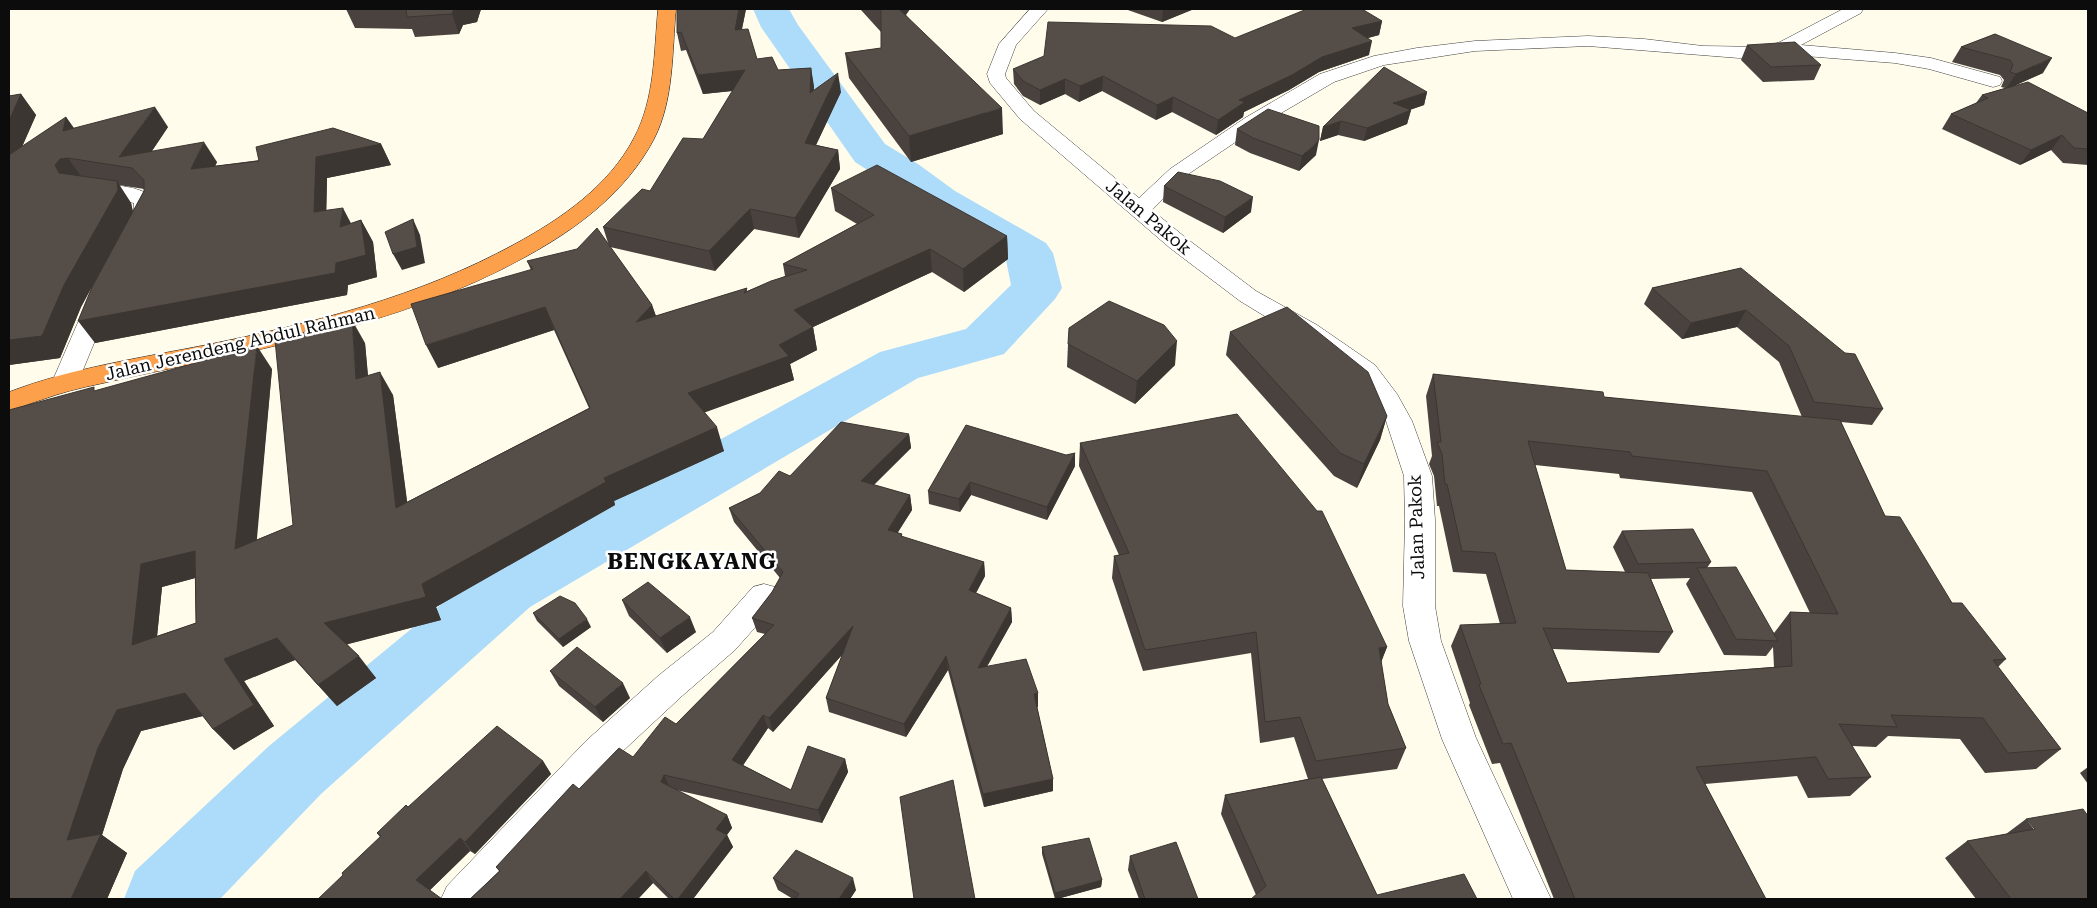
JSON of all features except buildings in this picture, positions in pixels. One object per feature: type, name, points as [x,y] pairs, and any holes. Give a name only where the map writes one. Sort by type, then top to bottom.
[{"type":"highway","name":"Jalan Jerendeng Abdul Rahman","points":[[9,402],[65,382],[257,343],[348,321],[390,308],[444,289],[495,266],[560,228],[605,190],[638,150],[645,137],[656,104],[667,9]]},
{"type":"street","name":"Jalan Pakok","points":[[1039,9],[1008,44],[996,71],[997,79],[1027,115],[1178,244],[1248,296],[1308,331],[1366,371],[1384,394],[1399,421],[1418,476],[1420,520],[1419,606],[1425,641],[1458,739],[1532,899]]},
{"type":"street","points":[[1139,210],[1177,173],[1252,122],[1327,78],[1380,60],[1417,53],[1475,46],[1588,41],[1757,53],[1776,49],[1855,9]]},
{"type":"street","points":[[1776,49],[1895,58],[1931,64],[1993,80]]},
{"type":"street","points":[[83,187],[138,196],[145,201],[146,215],[126,251]]},
{"type":"street","points":[[65,382],[95,308],[113,275]]},
{"type":"street","points":[[460,899],[598,752],[670,686],[724,641],[764,596]]},
{"type":"waterway","points":[[164,899],[295,770],[507,588],[899,365],[985,342],[1037,288],[1029,253],[939,201],[902,173],[870,153],[780,27],[771,9]]},
{"type":"district","name":"BENGKAYANG","points":[[692,561]]}]
